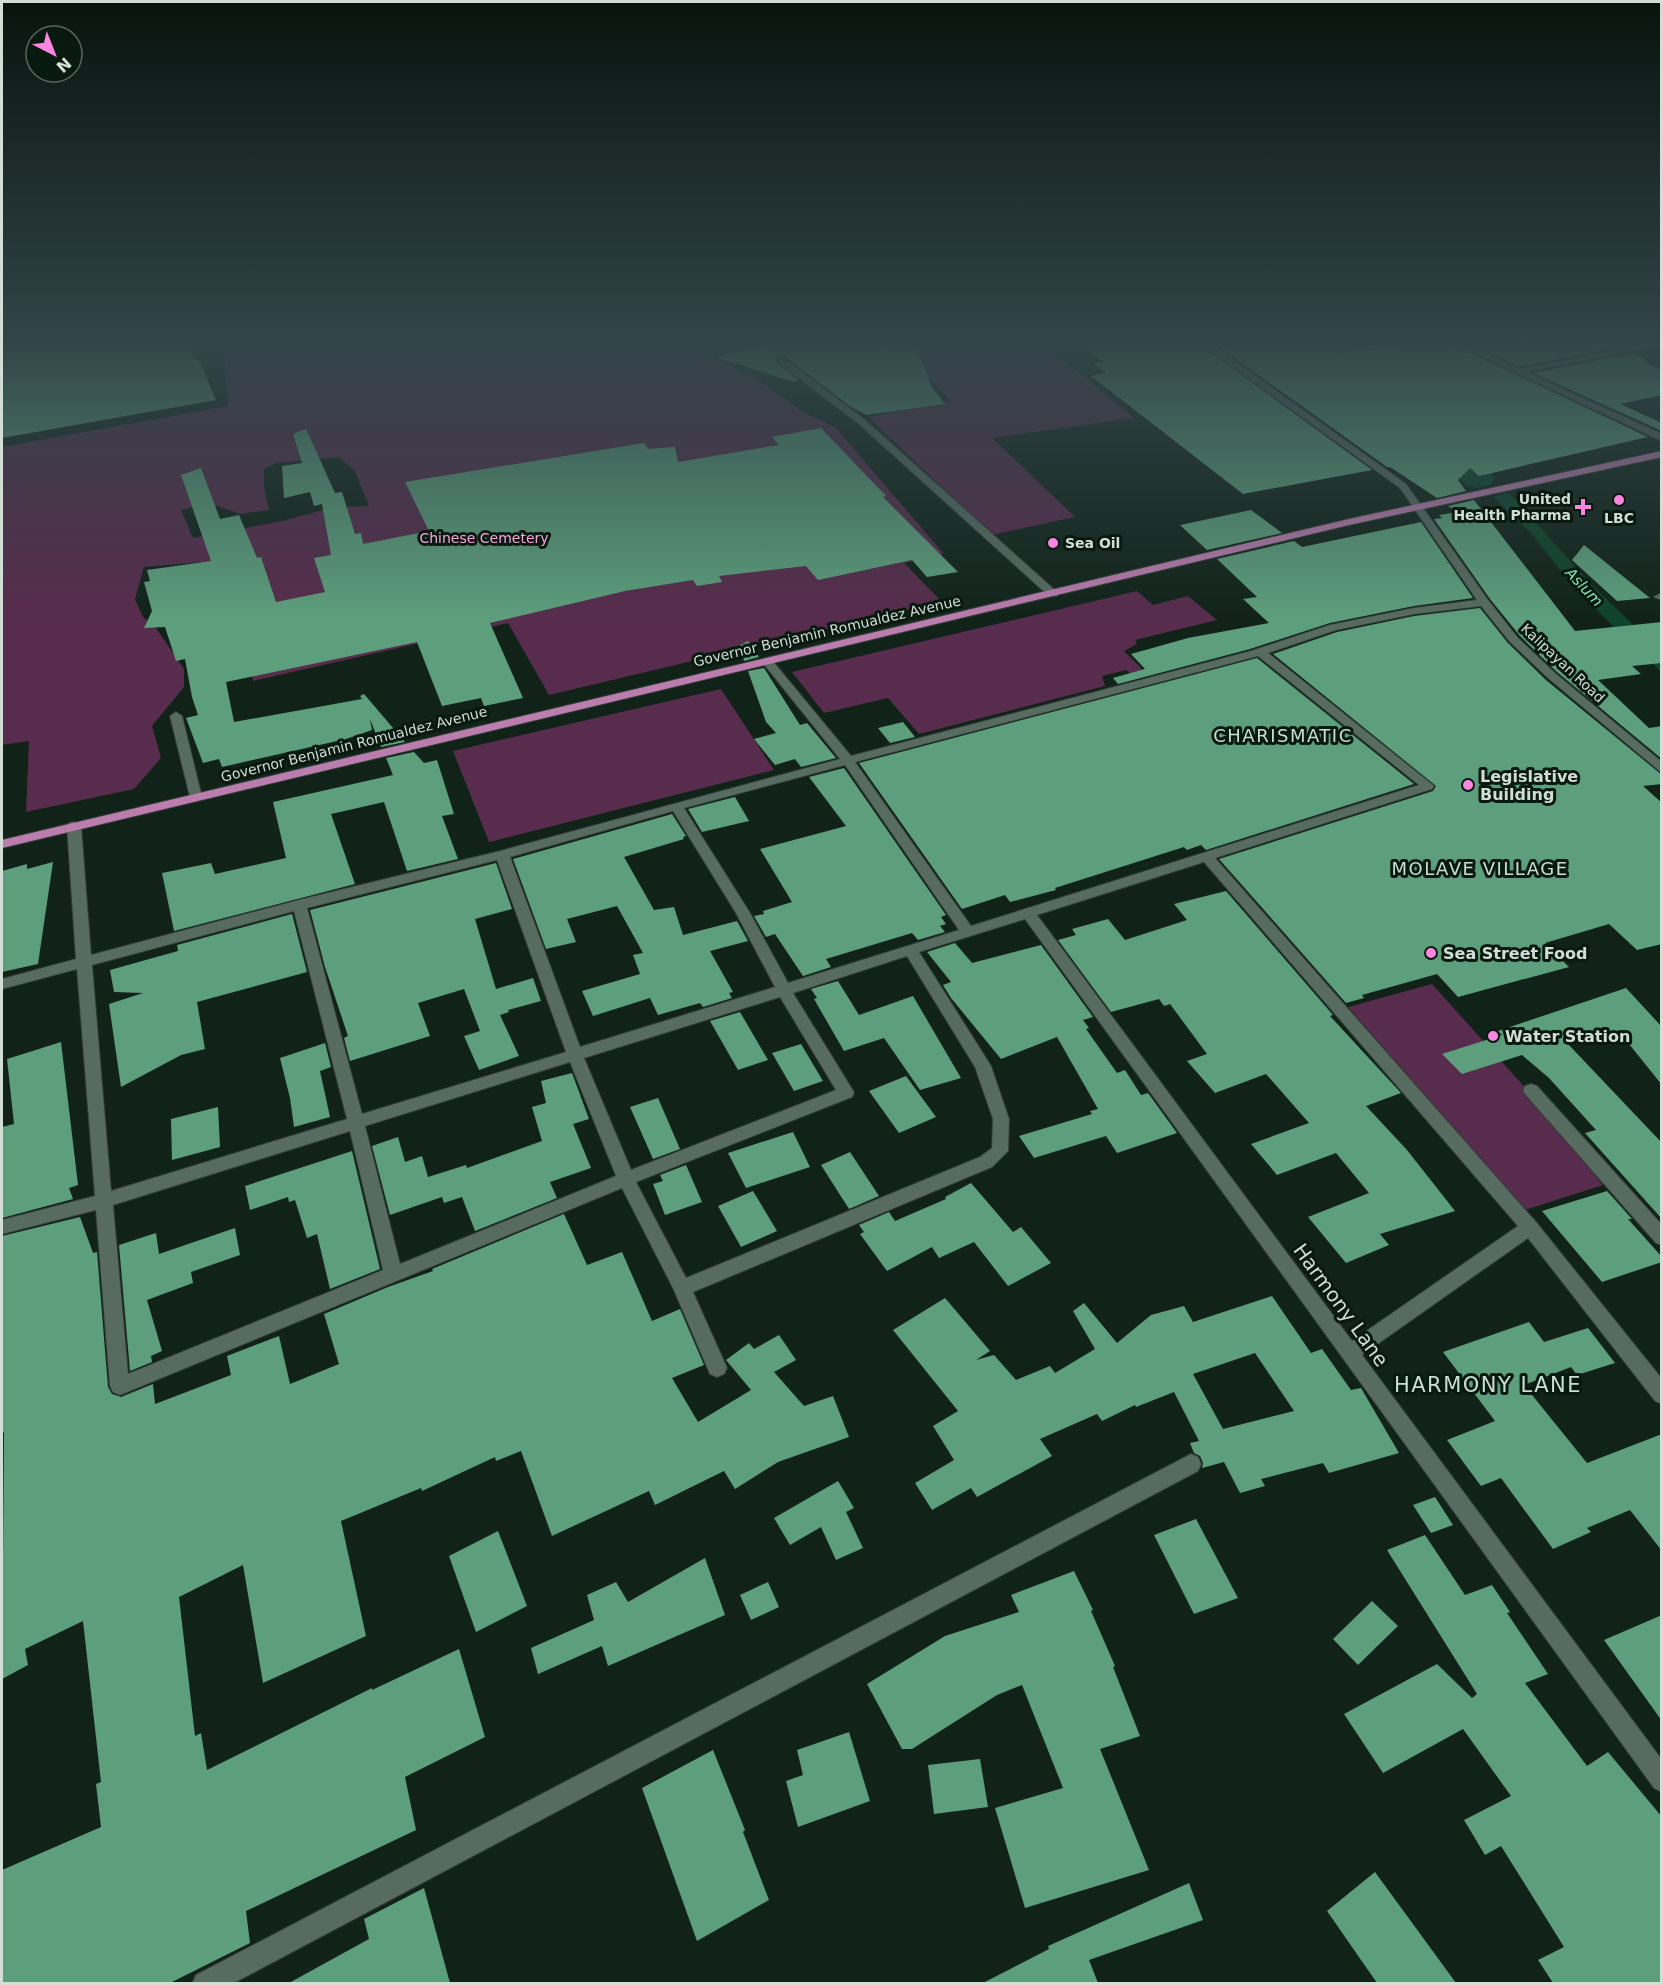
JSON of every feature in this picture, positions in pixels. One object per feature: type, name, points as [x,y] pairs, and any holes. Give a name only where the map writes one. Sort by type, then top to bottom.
[{"type":"main road","name":"Governor Benjamin Romualdez Avenue","points":[[2,844],[1416,506],[1662,454]]},
{"type":"street","points":[[874,434],[1053,594]]},
{"type":"street","name":"Kalipayan Road","points":[[1330,434],[1403,486],[1484,602],[1514,640],[1552,676],[1662,769]]},
{"type":"street","points":[[2,984],[299,905],[502,855],[676,806],[1260,652],[1334,627],[1414,611],[1484,602]]},
{"type":"street","points":[[2,1227],[102,1201],[575,1055],[1428,786],[1260,652]]},
{"type":"street","points":[[767,661],[848,761],[968,932]]},
{"type":"street","points":[[176,716],[196,797]]},
{"type":"street","points":[[74,826],[102,1201],[120,1386],[393,1273],[846,1093],[784,990],[743,913],[676,806]]},
{"type":"street","points":[[502,855],[575,1055],[626,1179],[682,1288],[717,1368]]},
{"type":"street","points":[[1207,857],[1530,1227],[1662,1395]]},
{"type":"street","points":[[299,905],[357,1122],[393,1273]]},
{"type":"street","name":"Harmony Lane","points":[[1028,913],[1662,1780]]},
{"type":"street","points":[[682,1288],[986,1162],[1000,1151],[1001,1119],[983,1066],[910,950]]},
{"type":"street","points":[[1531,1090],[1662,1238]]},
{"type":"street","points":[[1349,1354],[1530,1227]]},
{"type":"street","points":[[205,1983],[1191,1464]]},
{"type":"green space","points":[[76,434],[841,434],[944,554],[904,563],[942,602],[549,695],[508,623],[253,681],[240,608],[214,561],[144,567],[135,599],[143,617],[156,628],[184,669],[184,687],[152,726],[161,758],[134,789],[26,812],[29,741],[2,745],[2,447]],"holes":[[[339,457],[355,471],[369,506],[335,507],[282,521],[193,538],[181,510],[209,503],[241,514],[269,510],[264,487],[264,469],[276,463]]]},
{"type":"green space","points":[[885,434],[1023,434],[992,438],[1075,517],[992,535]]},
{"type":"green space","points":[[1137,591],[1153,605],[1188,596],[1217,620],[1135,640],[1137,644],[1124,651],[1148,675],[1135,678],[1126,670],[1102,676],[1105,686],[919,734],[888,698],[824,713],[792,672]]},
{"type":"green space","points":[[721,689],[774,770],[489,842],[453,751]]},
{"type":"green space","points":[[1432,984],[1521,1083],[1603,1185],[1525,1210],[1348,1007]]},
{"type":"water","points":[[1506,493],[1511,495],[1591,584],[1661,652],[1661,672],[1574,588],[1531,533],[1493,497]]},
{"type":"building","points":[[2,434],[27,434],[2,438]]},
{"type":"building","name":"Chinese Cemetery","points":[[294,434],[308,434],[335,493],[342,492],[355,534],[361,533],[363,544],[429,531],[405,482],[644,443],[648,449],[675,447],[678,462],[779,445],[772,437],[790,434],[826,434],[886,496],[883,497],[958,572],[927,577],[912,560],[818,580],[806,566],[719,576],[722,582],[697,586],[693,580],[625,591],[490,623],[523,698],[484,706],[481,698],[442,706],[417,642],[226,682],[234,722],[362,699],[360,696],[364,694],[405,742],[381,747],[370,719],[372,730],[346,739],[222,767],[219,759],[203,763],[186,718],[198,715],[185,659],[176,661],[165,627],[144,628],[152,611],[144,582],[150,581],[147,570],[211,561],[181,475],[201,468],[220,519],[239,515],[257,558],[261,557],[276,602],[325,592],[314,558],[331,555],[322,504],[314,506],[310,492],[284,498],[282,466],[302,463]]},
{"type":"building","points":[[1165,434],[1322,434],[1372,470],[1243,494]]},
{"type":"building","points":[[1340,434],[1641,434],[1648,437],[1479,476],[1470,468],[1458,480],[1466,491],[1437,498],[1387,467]]},
{"type":"building","points":[[1474,500],[1575,631],[1662,622],[1662,663],[1632,666],[1641,674],[1598,680],[1649,728],[1662,726],[1662,759],[1557,672],[1520,636],[1490,599],[1434,519],[1442,518],[1439,515],[1458,512],[1448,506]]},
{"type":"building","points":[[1251,510],[1282,533],[1207,550],[1180,525]]},
{"type":"building","points":[[1421,522],[1473,598],[1414,606],[1330,623],[1250,649],[1118,684],[1113,678],[1145,669],[1131,654],[1188,638],[1269,623],[1243,599],[1257,597],[1217,559],[1294,541],[1302,547]]},
{"type":"building","points":[[1584,545],[1650,598],[1617,601],[1572,560]]},
{"type":"building","points":[[1480,608],[1508,643],[1546,680],[1662,775],[1662,784],[1643,786],[1662,803],[1662,944],[1637,950],[1609,924],[1545,943],[1569,967],[1458,997],[1437,974],[1362,995],[1364,998],[1346,1003],[1219,859],[1433,791],[1436,786],[1273,654],[1337,632],[1414,616]]},
{"type":"building","points":[[748,641],[759,657],[744,661],[739,646]]},
{"type":"building","points":[[1257,658],[1414,784],[1206,850],[1201,845],[1187,850],[1184,847],[1055,888],[1056,890],[1010,902],[1005,895],[962,909],[859,763]]},
{"type":"building","points":[[764,668],[800,725],[807,723],[836,758],[801,767],[795,759],[775,765],[754,739],[776,733],[766,722],[748,671]]},
{"type":"building","points":[[903,722],[915,737],[890,743],[878,728]]},
{"type":"building","points":[[414,752],[424,763],[437,760],[454,814],[442,816],[458,859],[407,871],[384,802],[331,814],[355,884],[174,931],[162,873],[211,863],[215,874],[286,858],[273,802],[393,775],[386,758]]},
{"type":"building","points":[[844,768],[946,915],[941,917],[946,924],[940,926],[945,932],[918,940],[912,933],[826,959],[831,967],[803,976],[775,934],[766,937],[754,916],[792,902],[760,849],[846,826],[809,777]]},
{"type":"building","points":[[735,797],[749,821],[702,832],[688,809]]},
{"type":"building","points":[[672,814],[686,836],[683,837],[684,839],[624,857],[654,910],[674,907],[683,935],[737,921],[748,941],[710,951],[733,992],[729,993],[732,998],[703,1007],[700,1003],[658,1015],[650,998],[593,1016],[582,991],[640,974],[633,955],[643,953],[617,906],[567,919],[576,942],[546,949],[513,859]]},
{"type":"building","points":[[53,862],[38,964],[2,972],[2,871],[27,864],[27,869]]},
{"type":"building","points":[[496,863],[512,909],[475,919],[496,989],[533,978],[541,1001],[508,1010],[509,1012],[500,1015],[519,1056],[479,1070],[464,1036],[480,1031],[464,989],[418,1003],[430,1036],[350,1061],[344,1038],[348,1036],[325,967],[310,910]]},
{"type":"building","points":[[1226,891],[1333,1015],[1330,1016],[1401,1093],[1366,1106],[1407,1150],[1455,1211],[1380,1234],[1389,1245],[1346,1263],[1308,1217],[1369,1193],[1336,1153],[1277,1175],[1251,1144],[1309,1123],[1266,1074],[1215,1093],[1187,1061],[1207,1054],[1170,1004],[1164,1006],[1159,999],[1111,1012],[1058,940],[1076,935],[1072,929],[1108,919],[1125,940],[1187,920],[1174,904]]},
{"type":"building","points":[[292,914],[307,972],[197,1002],[205,1049],[181,1055],[121,1087],[109,1004],[143,993],[114,992],[110,970],[178,951],[177,945]]},
{"type":"building","points":[[955,943],[972,963],[1041,945],[1093,1017],[1083,1020],[1089,1028],[1086,1029],[1117,1073],[1125,1070],[1141,1095],[1148,1093],[1177,1133],[1117,1153],[1106,1136],[1034,1158],[1019,1136],[1092,1114],[1090,1111],[1098,1109],[1057,1037],[1001,1059],[951,998],[943,985],[951,982],[927,952]]},
{"type":"building","points":[[838,981],[859,1015],[913,996],[961,1078],[920,1090],[884,1038],[844,1051],[814,999],[817,998],[811,989]]},
{"type":"building","points":[[1626,988],[1662,1027],[1662,1085],[1621,1034],[1568,1044],[1662,1143],[1662,1219],[1585,1133],[1596,1130],[1549,1078],[1522,1055],[1462,1074],[1442,1054],[1502,1035],[1498,1031]]},
{"type":"building","points":[[740,1012],[768,1060],[738,1070],[710,1021]]},
{"type":"building","points":[[61,1042],[78,1185],[69,1188],[73,1199],[2,1218],[2,1127],[14,1124],[7,1059]]},
{"type":"building","points":[[325,1043],[331,1067],[320,1071],[330,1117],[294,1127],[290,1098],[280,1058]]},
{"type":"building","points":[[801,1044],[823,1081],[794,1091],[772,1053]]},
{"type":"building","points":[[572,1073],[589,1119],[573,1124],[591,1168],[550,1182],[557,1198],[475,1231],[462,1197],[444,1203],[442,1197],[390,1215],[372,1146],[398,1137],[405,1162],[422,1156],[428,1177],[466,1165],[467,1168],[542,1141],[532,1107],[546,1103],[541,1081]]},
{"type":"building","points":[[906,1076],[936,1117],[899,1133],[869,1091]]},
{"type":"building","points":[[658,1098],[680,1149],[653,1159],[630,1107]]},
{"type":"building","points":[[218,1107],[220,1147],[172,1160],[171,1119]]},
{"type":"building","points":[[793,1132],[810,1167],[746,1188],[728,1153]]},
{"type":"building","points":[[352,1151],[380,1269],[330,1289],[317,1234],[307,1238],[295,1200],[289,1202],[288,1197],[250,1210],[245,1186]]},
{"type":"building","points":[[850,1152],[879,1196],[849,1209],[821,1165]]},
{"type":"building","points":[[686,1165],[702,1202],[665,1215],[653,1184],[663,1181],[660,1175]]},
{"type":"building","points":[[971,1183],[1013,1232],[1021,1227],[1051,1263],[1008,1286],[974,1242],[939,1258],[932,1247],[887,1271],[860,1234],[864,1232],[859,1225],[889,1212],[895,1221],[946,1199],[945,1197]]},
{"type":"building","points":[[753,1191],[777,1231],[741,1247],[718,1206]]},
{"type":"building","points":[[1607,1191],[1662,1257],[1662,1262],[1602,1282],[1542,1211]]},
{"type":"building","points":[[564,1214],[587,1265],[622,1252],[652,1321],[680,1309],[704,1365],[672,1378],[698,1422],[751,1390],[726,1360],[749,1343],[754,1349],[779,1335],[796,1360],[774,1372],[804,1406],[833,1396],[849,1437],[778,1462],[735,1489],[724,1471],[655,1505],[649,1491],[552,1536],[521,1451],[496,1461],[495,1457],[422,1491],[421,1488],[341,1521],[366,1636],[263,1683],[243,1565],[179,1597],[195,1736],[201,1733],[207,1770],[372,1688],[372,1690],[459,1649],[485,1737],[405,1777],[416,1830],[246,1911],[250,1943],[170,1983],[2,1983],[2,1870],[101,1827],[96,1784],[101,1782],[83,1621],[25,1649],[28,1665],[2,1679],[4,1432],[2,1433],[2,1236],[80,1217],[93,1253],[97,1252],[108,1387],[112,1394],[121,1397],[153,1384],[155,1404],[231,1375],[227,1356],[279,1336],[290,1384],[339,1364],[324,1314],[433,1271],[432,1269]]},
{"type":"building","points":[[235,1228],[240,1255],[191,1272],[193,1283],[147,1300],[162,1351],[151,1356],[152,1362],[130,1371],[119,1245],[156,1233],[159,1254]]},
{"type":"building","points":[[1272,1296],[1311,1353],[1322,1349],[1351,1390],[1361,1388],[1399,1453],[1329,1473],[1323,1463],[1261,1479],[1265,1486],[1240,1493],[1224,1462],[1202,1468],[1203,1463],[1200,1456],[1194,1453],[1190,1443],[1199,1441],[1174,1392],[1136,1407],[1135,1405],[1102,1421],[1097,1414],[1040,1439],[1052,1456],[977,1497],[971,1488],[932,1510],[915,1483],[954,1460],[933,1426],[958,1411],[893,1330],[945,1298],[990,1351],[976,1360],[994,1355],[1016,1380],[1050,1366],[1055,1373],[1095,1349],[1073,1311],[1084,1303],[1117,1343],[1151,1315],[1184,1306],[1193,1322]],"holes":[[[1255,1353],[1294,1411],[1223,1429],[1193,1374]]]},
{"type":"building","points":[[1529,1322],[1544,1342],[1588,1328],[1615,1363],[1577,1375],[1571,1367],[1524,1385],[1587,1463],[1662,1434],[1662,1551],[1630,1510],[1587,1528],[1591,1532],[1553,1549],[1501,1478],[1481,1486],[1447,1440],[1495,1421],[1443,1352]]},
{"type":"building","points":[[838,1481],[854,1508],[846,1512],[863,1548],[836,1560],[821,1527],[790,1545],[774,1518]]},
{"type":"building","points":[[1435,1497],[1453,1525],[1431,1533],[1413,1505]]},
{"type":"building","points":[[1196,1519],[1238,1598],[1194,1614],[1154,1535]]},
{"type":"building","points":[[498,1531],[527,1606],[476,1632],[449,1556]]},
{"type":"building","points":[[1425,1535],[1465,1595],[1492,1585],[1510,1612],[1507,1613],[1548,1674],[1525,1683],[1587,1766],[1608,1752],[1662,1817],[1662,1983],[1553,1983],[1538,1960],[1564,1947],[1501,1846],[1485,1855],[1464,1820],[1511,1796],[1463,1729],[1383,1773],[1344,1714],[1437,1664],[1472,1698],[1477,1694],[1387,1550]]},
{"type":"building","points":[[705,1558],[725,1615],[608,1666],[602,1646],[538,1674],[531,1648],[594,1620],[587,1595],[616,1582],[628,1602]]},
{"type":"building","points":[[1074,1571],[1093,1610],[1091,1611],[1115,1666],[1113,1667],[1140,1736],[1100,1749],[1149,1870],[1025,1908],[995,1808],[1063,1788],[1022,1685],[997,1695],[912,1749],[902,1749],[867,1684],[945,1636],[1019,1612],[1011,1595]]},
{"type":"building","points":[[768,1582],[779,1607],[751,1620],[740,1595]]},
{"type":"building","points":[[1372,1601],[1398,1626],[1358,1665],[1333,1639]]},
{"type":"building","points":[[1662,1615],[1662,1721],[1604,1640]]},
{"type":"building","points":[[849,1732],[870,1801],[798,1827],[786,1781],[803,1775],[797,1750]]},
{"type":"building","points":[[713,1750],[745,1830],[743,1832],[769,1900],[697,1941],[642,1788]]},
{"type":"building","points":[[980,1759],[988,1807],[934,1814],[928,1765]]},
{"type":"building","points":[[1375,1872],[1456,1983],[1377,1983],[1327,1911]]},
{"type":"building","points":[[1189,1883],[1203,1920],[1089,1960],[1098,1983],[983,1983],[1049,1949],[1048,1946]]},
{"type":"building","points":[[424,1888],[450,1983],[289,1983],[369,1939],[364,1919]]},
{"type":"waterway","name":"Aslum","points":[[1426,434],[1478,478]]},
{"type":"place","name":"LBC","points":[[1619,500]]},
{"type":"place","name":"United Health Pharma","points":[[1583,507]]},
{"type":"place","name":"Sea Oil","points":[[1053,543]]},
{"type":"place","name":"Legislative Building","points":[[1468,785]]},
{"type":"place","name":"Sea Street Food","points":[[1431,953]]},
{"type":"place","name":"Water Station","points":[[1493,1036]]},
{"type":"district","name":"CHARISMATIC","points":[[1283,735]]},
{"type":"district","name":"MOLAVE VILLAGE","points":[[1480,868]]},
{"type":"district","name":"HARMONY LANE","points":[[1488,1385]]}]
